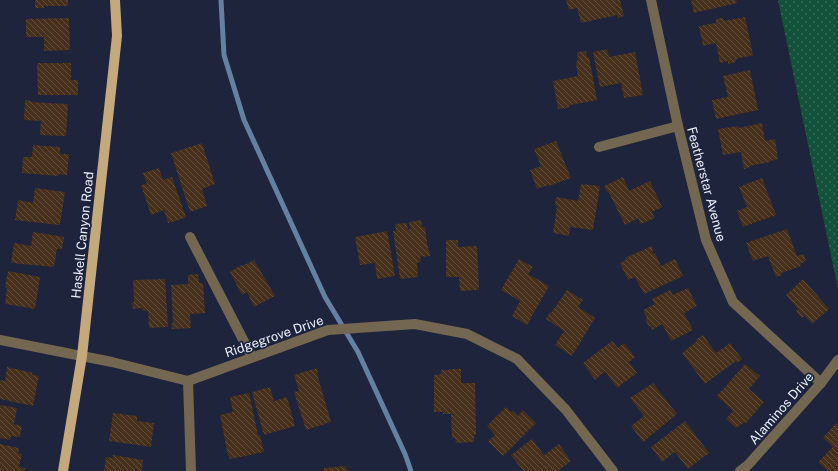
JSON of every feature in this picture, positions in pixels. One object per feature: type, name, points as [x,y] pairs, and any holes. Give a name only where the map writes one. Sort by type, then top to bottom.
[{"type":"main road","name":"Haskell Canyon Road","points":[[63,471],[82,356],[117,36],[115,0]]},
{"type":"street","name":"Featherstar Avenue","points":[[651,0],[678,126],[706,240],[733,302],[821,383]]},
{"type":"street","points":[[599,147],[678,126]]},
{"type":"street","points":[[190,237],[252,357]]},
{"type":"street","name":"Ridgegrove Drive","points":[[188,381],[328,330],[415,324],[467,334],[517,359],[566,410],[613,471]]},
{"type":"street","points":[[0,340],[82,356],[188,381],[191,471]]},
{"type":"street","name":"Alaminos Drive","points":[[740,471],[748,465],[821,383],[838,360]]},
{"type":"green space","points":[[778,0],[838,0],[838,289]]},
{"type":"building","points":[[35,0],[68,0],[68,6],[44,6],[44,8],[35,8]]},
{"type":"building","points":[[566,0],[620,0],[624,16],[618,18],[617,15],[581,23],[577,8],[569,10]]},
{"type":"building","points":[[691,0],[736,0],[737,3],[694,13]]},
{"type":"building","points":[[745,17],[753,55],[736,59],[736,62],[728,64],[728,61],[720,63],[716,43],[703,46],[699,26],[716,23],[716,19],[723,18],[724,21]]},
{"type":"building","points":[[69,18],[70,50],[44,51],[44,37],[26,37],[26,19]]},
{"type":"building","points":[[607,49],[609,57],[635,52],[643,95],[624,98],[621,83],[600,87],[593,52]]},
{"type":"building","points":[[586,51],[587,57],[589,57],[597,100],[570,105],[568,108],[558,109],[553,81],[578,76],[576,64],[578,59],[577,52]]},
{"type":"building","points":[[37,63],[71,63],[71,80],[78,80],[78,95],[38,95]]},
{"type":"building","points":[[750,70],[758,110],[716,119],[712,100],[728,97],[723,76]]},
{"type":"building","points":[[25,100],[31,102],[68,104],[66,136],[40,135],[41,121],[24,120]]},
{"type":"building","points":[[762,123],[765,141],[775,139],[778,159],[744,169],[741,152],[723,155],[718,129],[738,126],[738,128]]},
{"type":"building","points":[[556,141],[571,178],[537,189],[530,170],[541,166],[534,149]]},
{"type":"building","points":[[202,143],[215,184],[202,189],[207,206],[190,212],[171,153]]},
{"type":"building","points":[[33,145],[60,147],[60,154],[69,154],[67,175],[58,174],[58,176],[22,173],[23,157],[32,157]]},
{"type":"building","points":[[159,168],[163,180],[172,177],[186,217],[168,223],[164,210],[151,215],[141,185],[147,184],[143,173]]},
{"type":"building","points":[[623,177],[629,191],[650,181],[662,207],[652,212],[655,218],[641,224],[638,218],[625,225],[604,186]]},
{"type":"building","points":[[762,178],[776,215],[743,227],[737,211],[747,207],[739,187]]},
{"type":"building","points":[[581,184],[600,186],[593,230],[570,227],[569,236],[553,233],[557,206],[555,206],[556,197],[578,201]]},
{"type":"building","points":[[35,188],[65,192],[60,225],[15,220],[18,200],[33,203]]},
{"type":"building","points":[[421,220],[422,227],[425,227],[430,256],[420,257],[421,262],[417,263],[418,277],[400,279],[393,231],[396,231],[395,224],[407,223],[408,230],[410,229],[409,222]]},
{"type":"building","points":[[787,229],[797,256],[804,254],[806,261],[800,264],[801,266],[781,273],[782,275],[776,277],[768,256],[753,261],[746,243]]},
{"type":"building","points":[[387,231],[395,276],[377,279],[375,263],[360,265],[355,237]]},
{"type":"building","points":[[33,232],[64,237],[62,249],[57,249],[54,267],[11,263],[14,243],[31,246]]},
{"type":"building","points":[[446,240],[458,240],[458,247],[477,246],[479,290],[460,291],[459,277],[446,277]]},
{"type":"building","points":[[652,246],[653,254],[655,253],[661,266],[675,259],[683,276],[644,294],[635,277],[628,280],[620,263],[626,260],[625,258]]},
{"type":"building","points":[[519,259],[533,267],[528,274],[549,286],[527,325],[512,316],[520,301],[501,290]]},
{"type":"building","points":[[254,260],[275,296],[254,307],[247,292],[242,295],[230,272],[241,265],[242,266]]},
{"type":"building","points":[[8,271],[40,277],[35,309],[5,304],[7,288],[5,287]]},
{"type":"building","points":[[198,274],[199,283],[203,283],[205,313],[190,314],[191,328],[172,329],[171,285],[188,284],[188,275]]},
{"type":"building","points":[[165,279],[168,327],[149,328],[148,311],[143,311],[142,308],[133,309],[133,280]]},
{"type":"building","points":[[803,279],[829,309],[812,324],[805,316],[802,318],[796,311],[798,309],[786,295]]},
{"type":"building","points":[[688,288],[697,306],[684,313],[693,330],[671,341],[662,324],[652,330],[651,326],[649,327],[643,310],[655,304],[652,299],[670,290],[673,295]]},
{"type":"building","points":[[567,290],[583,300],[578,307],[595,318],[572,356],[555,345],[564,331],[546,319]]},
{"type":"building","points":[[703,335],[716,353],[730,343],[742,359],[737,363],[736,361],[705,384],[682,353]]},
{"type":"building","points":[[612,341],[618,348],[624,343],[635,357],[629,362],[637,373],[617,388],[605,371],[595,380],[583,363]]},
{"type":"building","points":[[745,364],[760,376],[749,389],[764,402],[746,423],[745,422],[736,428],[726,419],[733,411],[717,396]]},
{"type":"building","points":[[7,367],[33,373],[32,375],[39,376],[33,406],[0,399],[0,380],[5,381]]},
{"type":"building","points":[[317,368],[317,374],[331,422],[306,430],[294,392],[299,391],[294,375]]},
{"type":"building","points":[[461,369],[461,383],[475,383],[476,435],[474,435],[474,442],[456,443],[455,438],[452,438],[451,414],[434,412],[434,375],[441,374],[441,370]]},
{"type":"building","points":[[653,383],[677,414],[643,442],[631,426],[644,416],[630,398]]},
{"type":"building","points":[[270,387],[274,401],[287,397],[295,426],[264,435],[252,392]]},
{"type":"building","points":[[249,393],[258,435],[260,435],[264,452],[230,459],[228,456],[220,415],[233,412],[230,397]]},
{"type":"building","points":[[0,405],[17,408],[14,424],[22,426],[20,437],[11,436],[10,440],[0,438]]},
{"type":"building","points":[[506,407],[518,416],[523,410],[536,423],[503,456],[488,441],[495,435],[487,426]]},
{"type":"building","points":[[113,413],[137,416],[137,421],[154,423],[151,447],[109,441]]},
{"type":"building","points":[[685,421],[709,453],[688,469],[675,452],[662,462],[651,447]]},
{"type":"building","points":[[836,423],[838,425],[838,471],[828,471],[818,462],[833,447],[823,438]]},
{"type":"building","points":[[532,439],[544,455],[559,444],[571,461],[558,471],[523,471],[511,455]]},
{"type":"building","points":[[0,444],[19,448],[18,453],[22,454],[19,467],[25,468],[24,471],[0,471]]},
{"type":"building","points":[[113,455],[143,460],[142,471],[104,471],[106,457],[113,458]]},
{"type":"building","points":[[346,466],[347,471],[324,471],[324,468]]},
{"type":"waterway","points":[[221,0],[224,55],[244,120],[325,297],[358,352],[405,454],[411,471]]}]
